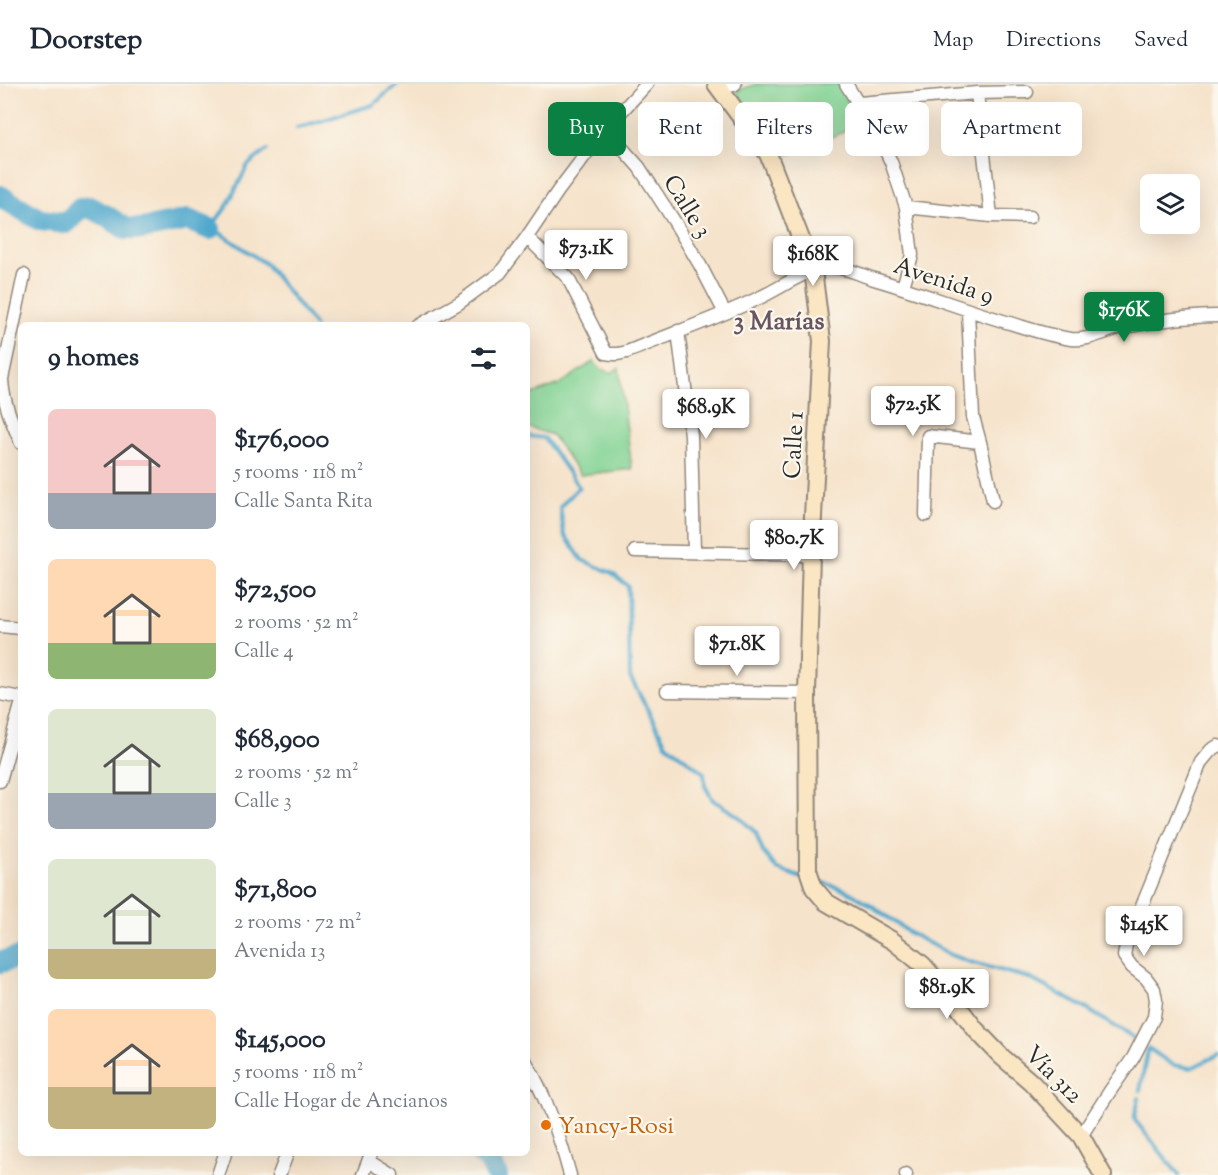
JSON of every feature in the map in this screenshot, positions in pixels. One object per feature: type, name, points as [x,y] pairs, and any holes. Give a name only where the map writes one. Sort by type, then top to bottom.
[{"type":"street","points":[[626,106],[647,84]]},
{"type":"street","points":[[846,84],[858,102]]},
{"type":"street","name":"Calle 1","points":[[724,86],[768,154],[813,270],[822,341],[807,693],[808,870]]},
{"type":"street","points":[[871,102],[977,93],[1027,92]]},
{"type":"street","points":[[977,93],[991,216]]},
{"type":"street","name":"Calle 3","points":[[626,152],[639,167],[663,203],[725,313]]},
{"type":"street","points":[[438,320],[500,273],[585,156]]},
{"type":"street","points":[[888,156],[906,207],[912,255],[903,287]]},
{"type":"street","points":[[906,207],[991,216],[1030,217]]},
{"type":"street","name":"Avenida 9","points":[[527,237],[568,278],[606,353],[618,355],[725,313],[813,270],[824,267],[836,267],[903,287],[968,311],[1072,339],[1088,338],[1141,324],[1194,316],[1218,316]]},
{"type":"street","points":[[18,435],[3,393],[2,379],[24,275]]},
{"type":"street","points":[[968,311],[973,417],[993,501]]},
{"type":"street","points":[[678,331],[691,435],[694,552]]},
{"type":"street","points":[[926,515],[928,436],[980,442]]},
{"type":"street","points":[[635,551],[812,555]]},
{"type":"street","points":[[0,626],[18,628]]},
{"type":"street","points":[[666,691],[807,693]]},
{"type":"street","points":[[0,694],[18,697]]},
{"type":"street","points":[[0,781],[18,716]]},
{"type":"street","points":[[1081,1136],[1133,1058],[1154,1017],[1156,1000],[1154,989],[1124,956],[1126,945],[1201,762],[1211,750],[1218,746]]},
{"type":"street","name":"Vía 312","points":[[808,870],[814,888],[826,902],[893,941],[923,964],[976,1030],[1081,1136],[1103,1175]]},
{"type":"street","points":[[530,1069],[550,1108],[570,1175]]},
{"type":"street","points":[[218,1175],[224,1156]]},
{"type":"street","points":[[279,1175],[286,1156]]},
{"type":"street","points":[[363,1175],[370,1157],[392,1175]]},
{"type":"green space","points":[[756,84],[839,84],[850,102],[845,102],[845,131],[833,136],[833,102],[743,102],[736,91]]},
{"type":"green space","points":[[594,361],[599,368],[611,373],[619,368],[632,469],[580,475],[552,435],[530,428],[530,395],[560,384]]},
{"type":"waterway","points":[[297,128],[373,105],[397,84]]},
{"type":"waterway","points":[[267,150],[248,165],[227,206],[210,229],[220,233],[266,264],[312,322]]},
{"type":"waterway","points":[[0,196],[40,220],[66,223],[80,209],[89,207],[126,229],[142,229],[188,220],[210,229]]},
{"type":"waterway","points":[[530,436],[544,438],[579,487],[560,507],[564,534],[582,560],[612,573],[628,586],[630,677],[666,744],[704,773],[705,786],[713,800],[737,815],[756,833],[763,852],[777,869],[802,878]]},
{"type":"waterway","points":[[824,883],[845,890],[868,903],[910,933],[951,955],[1029,978],[1082,1006],[1135,1039]]},
{"type":"waterway","points":[[0,962],[18,958]]},
{"type":"waterway","points":[[1140,1091],[1148,1048],[1173,1065],[1191,1068],[1218,1055]]},
{"type":"waterway","points":[[1139,1098],[1134,1119],[1179,1175]]},
{"type":"waterway","points":[[483,1156],[497,1175]]},
{"type":"place","name":"Yancy-Rosi","points":[[546,1125]]},
{"type":"district","name":"3 Marías","points":[[779,320]]}]
